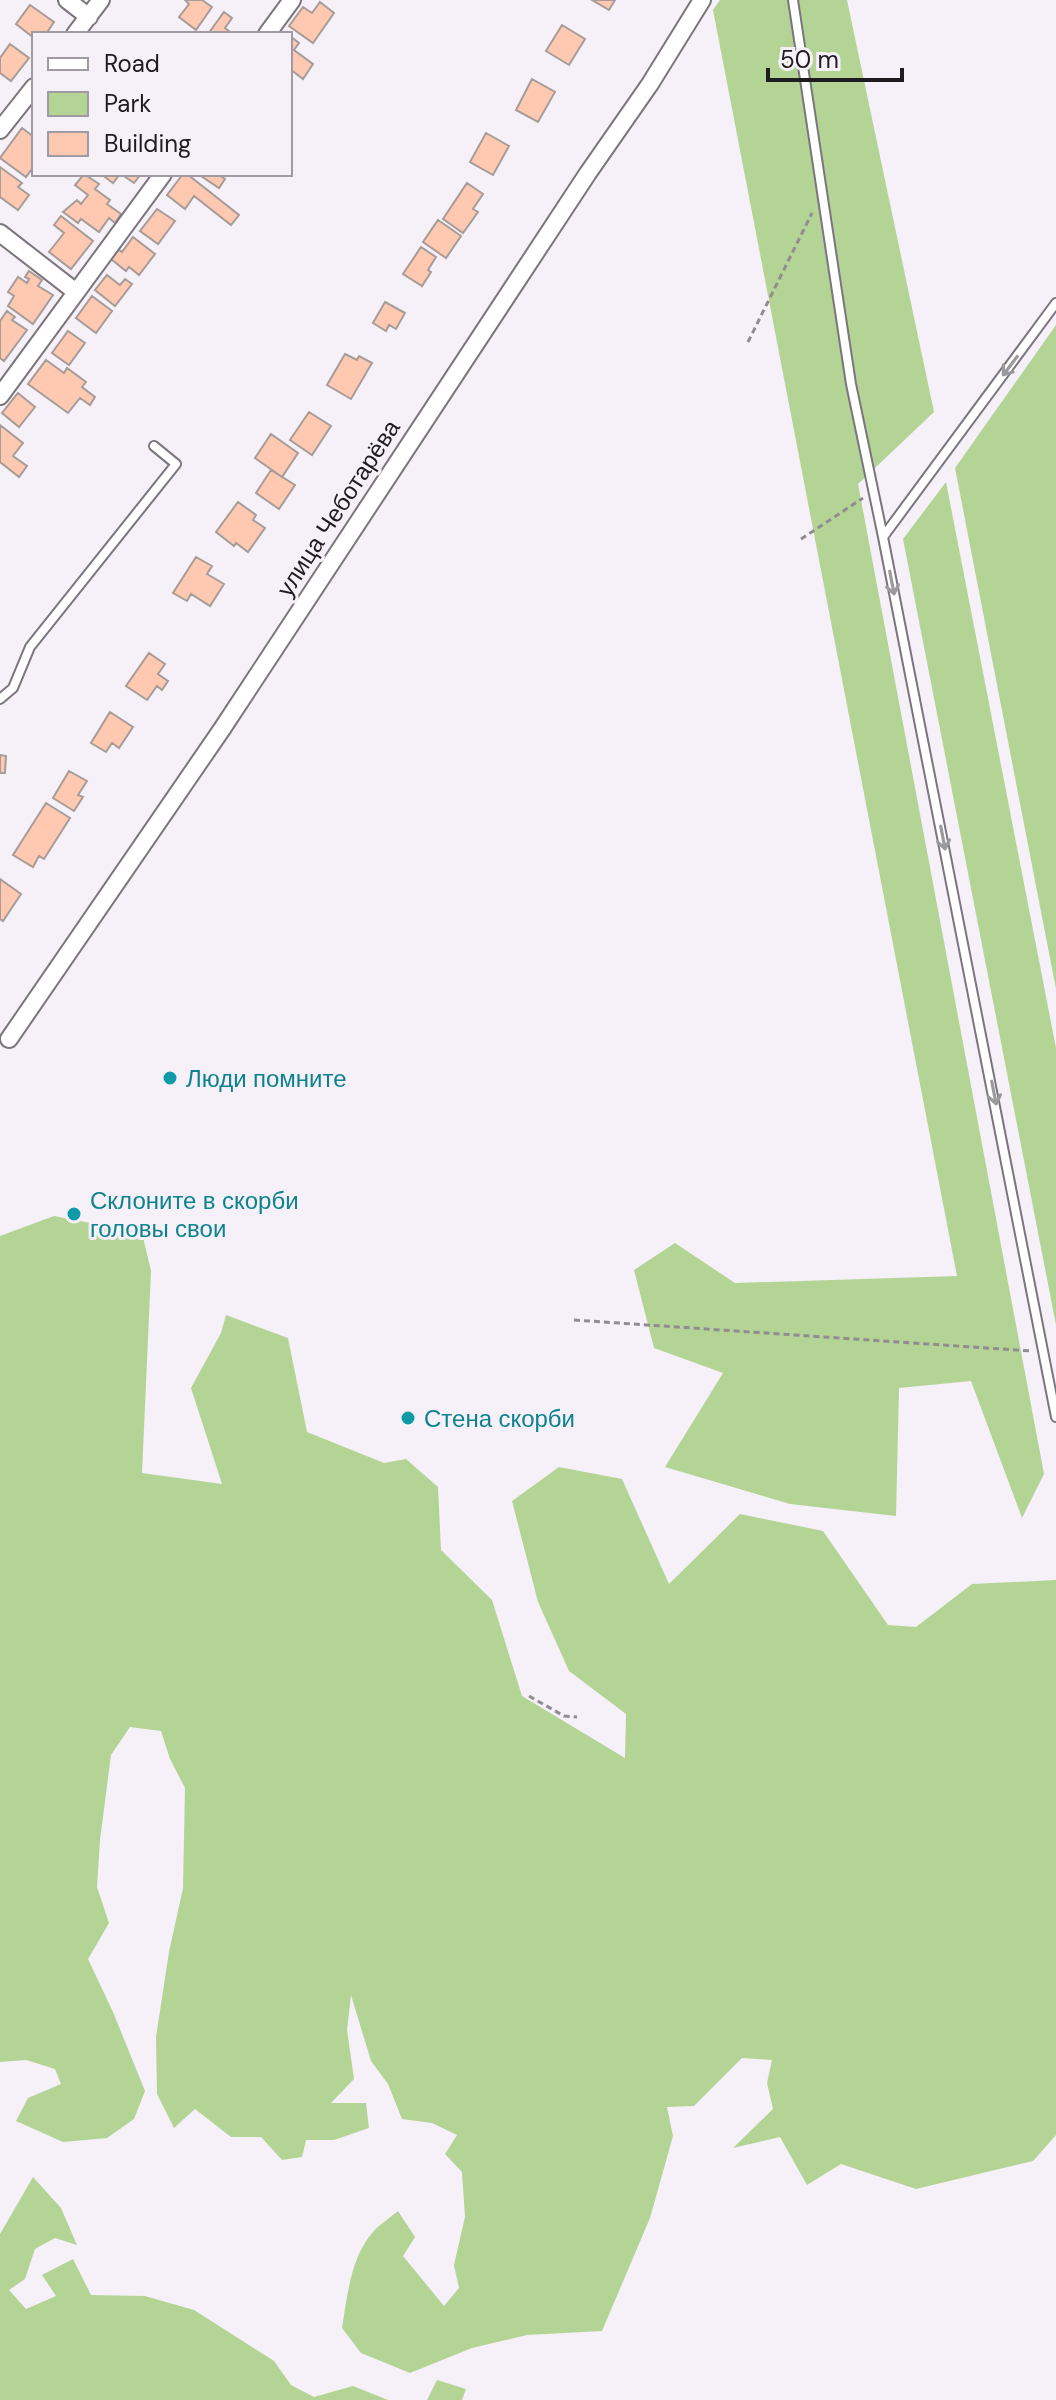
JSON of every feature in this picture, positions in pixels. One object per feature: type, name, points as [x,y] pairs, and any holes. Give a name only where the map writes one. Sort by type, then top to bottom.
[{"type":"street","points":[[67,0],[89,17]]},
{"type":"street","points":[[77,32],[101,0]]},
{"type":"street","points":[[268,32],[292,0]]},
{"type":"street","name":"улица Чеботарёва","points":[[9,1039],[222,729],[579,186],[650,84],[702,0]]},
{"type":"street","points":[[0,130],[32,90]]},
{"type":"street","points":[[0,396],[162,176]]},
{"type":"street","points":[[0,233],[76,292]]},
{"type":"lane","points":[[793,0],[851,384],[1056,1417]]},
{"type":"lane","points":[[883,537],[1056,303]]},
{"type":"lane","points":[[0,699],[13,688],[30,647],[176,464],[154,446]]},
{"type":"path","points":[[748,342],[823,189]]},
{"type":"path","points":[[801,539],[872,491]]},
{"type":"path","points":[[574,1320],[1043,1352]]},
{"type":"path","points":[[529,1696],[564,1716],[577,1717]]},
{"type":"green space","points":[[720,0],[847,0],[934,412],[858,484],[1044,1474],[1022,1518],[971,1381],[899,1388],[896,1516],[790,1504],[665,1467],[723,1373],[654,1348],[634,1270],[675,1243],[735,1283],[957,1276],[713,10]]},
{"type":"green space","points":[[1056,325],[1056,989],[955,468]]},
{"type":"green space","points":[[946,482],[1056,1048],[1056,1325],[903,539]]},
{"type":"green space","points":[[54,1216],[142,1233],[151,1271],[142,1473],[222,1484],[191,1388],[221,1333],[226,1315],[288,1338],[307,1432],[384,1463],[406,1459],[438,1487],[441,1550],[492,1600],[522,1696],[625,1758],[626,1714],[569,1671],[538,1602],[512,1501],[559,1467],[622,1479],[669,1584],[740,1514],[823,1531],[888,1625],[916,1627],[972,1584],[1056,1580],[1056,2135],[1033,2161],[916,2189],[841,2164],[807,2185],[780,2137],[733,2148],[773,2109],[767,2083],[772,2060],[742,2058],[694,2106],[667,2107],[673,2136],[650,2218],[602,2331],[527,2335],[472,2348],[410,2373],[361,2353],[342,2328],[351,2277],[366,2242],[398,2211],[415,2237],[403,2256],[444,2306],[459,2288],[454,2265],[465,2217],[462,2172],[445,2154],[457,2135],[432,2123],[402,2119],[388,2084],[371,2061],[351,1995],[347,2030],[354,2079],[331,2103],[366,2103],[369,2128],[334,2140],[306,2140],[302,2157],[282,2160],[261,2137],[231,2137],[195,2109],[174,2128],[157,2094],[156,2037],[183,1888],[185,1788],[170,1759],[161,1731],[130,1727],[111,1755],[100,1840],[97,1887],[109,1923],[88,1959],[145,2091],[134,2119],[107,2138],[63,2142],[16,2121],[28,2098],[61,2084],[55,2069],[26,2060],[0,2062],[0,1236]]},
{"type":"green space","points":[[33,2177],[61,2208],[77,2245],[55,2238],[35,2249],[25,2279],[9,2290],[26,2309],[56,2296],[42,2275],[73,2259],[91,2295],[145,2296],[194,2310],[274,2361],[291,2385],[314,2397],[353,2386],[388,2400],[0,2400],[0,2234]]},
{"type":"green space","points":[[437,2380],[466,2389],[462,2400],[427,2400]]},
{"type":"building","points":[[185,0],[202,0],[212,7],[196,30],[179,17],[189,4]]},
{"type":"building","points":[[592,0],[615,0],[609,10]]},
{"type":"building","points":[[320,2],[334,13],[313,43],[289,26],[303,7],[312,13]]},
{"type":"building","points":[[30,5],[54,22],[47,32],[32,32],[32,36],[16,24]]},
{"type":"building","points":[[224,12],[232,18],[225,28],[230,32],[209,32]]},
{"type":"building","points":[[562,25],[585,39],[569,65],[546,51]]},
{"type":"building","points":[[292,38],[299,43],[294,50],[313,64],[303,79],[292,71]]},
{"type":"building","points":[[10,44],[29,58],[11,81],[0,73],[0,58]]},
{"type":"building","points":[[532,79],[555,92],[538,122],[516,110]]},
{"type":"building","points":[[22,128],[32,136],[32,169],[26,177],[0,158]]},
{"type":"building","points":[[486,133],[509,146],[493,175],[470,162]]},
{"type":"building","points":[[0,167],[22,183],[18,187],[29,195],[18,210],[0,197]]},
{"type":"building","points":[[82,176],[99,184],[95,189],[110,200],[107,204],[121,214],[115,223],[109,218],[99,232],[81,219],[78,223],[63,212],[77,200],[81,204],[88,195],[75,185]]},
{"type":"building","points":[[104,176],[118,176],[113,183]]},
{"type":"building","points":[[124,176],[139,176],[134,183]]},
{"type":"building","points":[[181,176],[190,176],[239,215],[231,225],[194,196],[185,209],[167,195]]},
{"type":"building","points":[[201,176],[221,176],[225,179],[219,188]]},
{"type":"building","points":[[467,183],[483,194],[473,209],[478,212],[463,233],[443,219]]},
{"type":"building","points":[[157,209],[175,221],[158,244],[140,231]]},
{"type":"building","points":[[61,216],[93,241],[71,269],[49,252],[64,233],[54,225]]},
{"type":"building","points":[[438,220],[461,236],[446,258],[423,242]]},
{"type":"building","points":[[133,237],[155,254],[139,275],[129,267],[126,271],[111,259],[118,249],[122,252]]},
{"type":"building","points":[[421,247],[436,257],[422,286],[403,274]]},
{"type":"building","points":[[29,271],[42,280],[38,286],[53,295],[33,324],[8,306],[14,296],[8,292],[18,277],[27,283],[29,279],[25,277]]},
{"type":"building","points":[[107,275],[120,285],[125,279],[132,284],[115,306],[95,290]]},
{"type":"building","points":[[92,296],[112,311],[96,333],[76,318]]},
{"type":"building","points":[[385,302],[405,313],[396,329],[389,325],[386,331],[373,323]]},
{"type":"building","points":[[7,311],[15,317],[12,320],[27,330],[4,361],[0,358],[0,321]]},
{"type":"building","points":[[68,331],[85,343],[69,365],[52,353]]},
{"type":"building","points":[[345,354],[357,360],[359,356],[372,363],[351,399],[327,385]]},
{"type":"building","points":[[46,360],[64,373],[67,368],[86,382],[82,387],[95,397],[90,405],[80,398],[68,413],[28,384]]},
{"type":"building","points":[[18,393],[35,407],[19,427],[2,413]]},
{"type":"building","points":[[309,412],[331,426],[312,455],[290,440]]},
{"type":"building","points":[[0,425],[23,443],[13,456],[27,466],[19,477],[0,462]]},
{"type":"building","points":[[271,434],[298,453],[282,477],[255,458]]},
{"type":"building","points":[[271,470],[295,485],[279,509],[256,493]]},
{"type":"building","points":[[238,502],[256,515],[253,520],[265,528],[248,552],[216,532]]},
{"type":"building","points":[[196,557],[212,566],[207,574],[224,584],[210,606],[191,594],[187,601],[173,593]]},
{"type":"building","points":[[149,653],[165,664],[158,674],[168,681],[162,690],[157,686],[147,700],[126,686]]},
{"type":"building","points":[[110,712],[133,727],[119,748],[112,743],[106,752],[91,743]]},
{"type":"building","points":[[0,755],[6,756],[5,773],[0,773]]},
{"type":"building","points":[[69,771],[87,781],[78,795],[83,797],[74,811],[53,798]]},
{"type":"building","points":[[46,803],[70,818],[44,859],[39,856],[33,867],[13,855]]},
{"type":"building","points":[[0,879],[21,894],[3,921],[0,919]]},
{"type":"place","name":"Люди помните","points":[[170,1078]]},
{"type":"place","name":"Склоните в скорби головы свои","points":[[74,1214]]},
{"type":"place","name":"Стена скорби","points":[[408,1418]]}]
